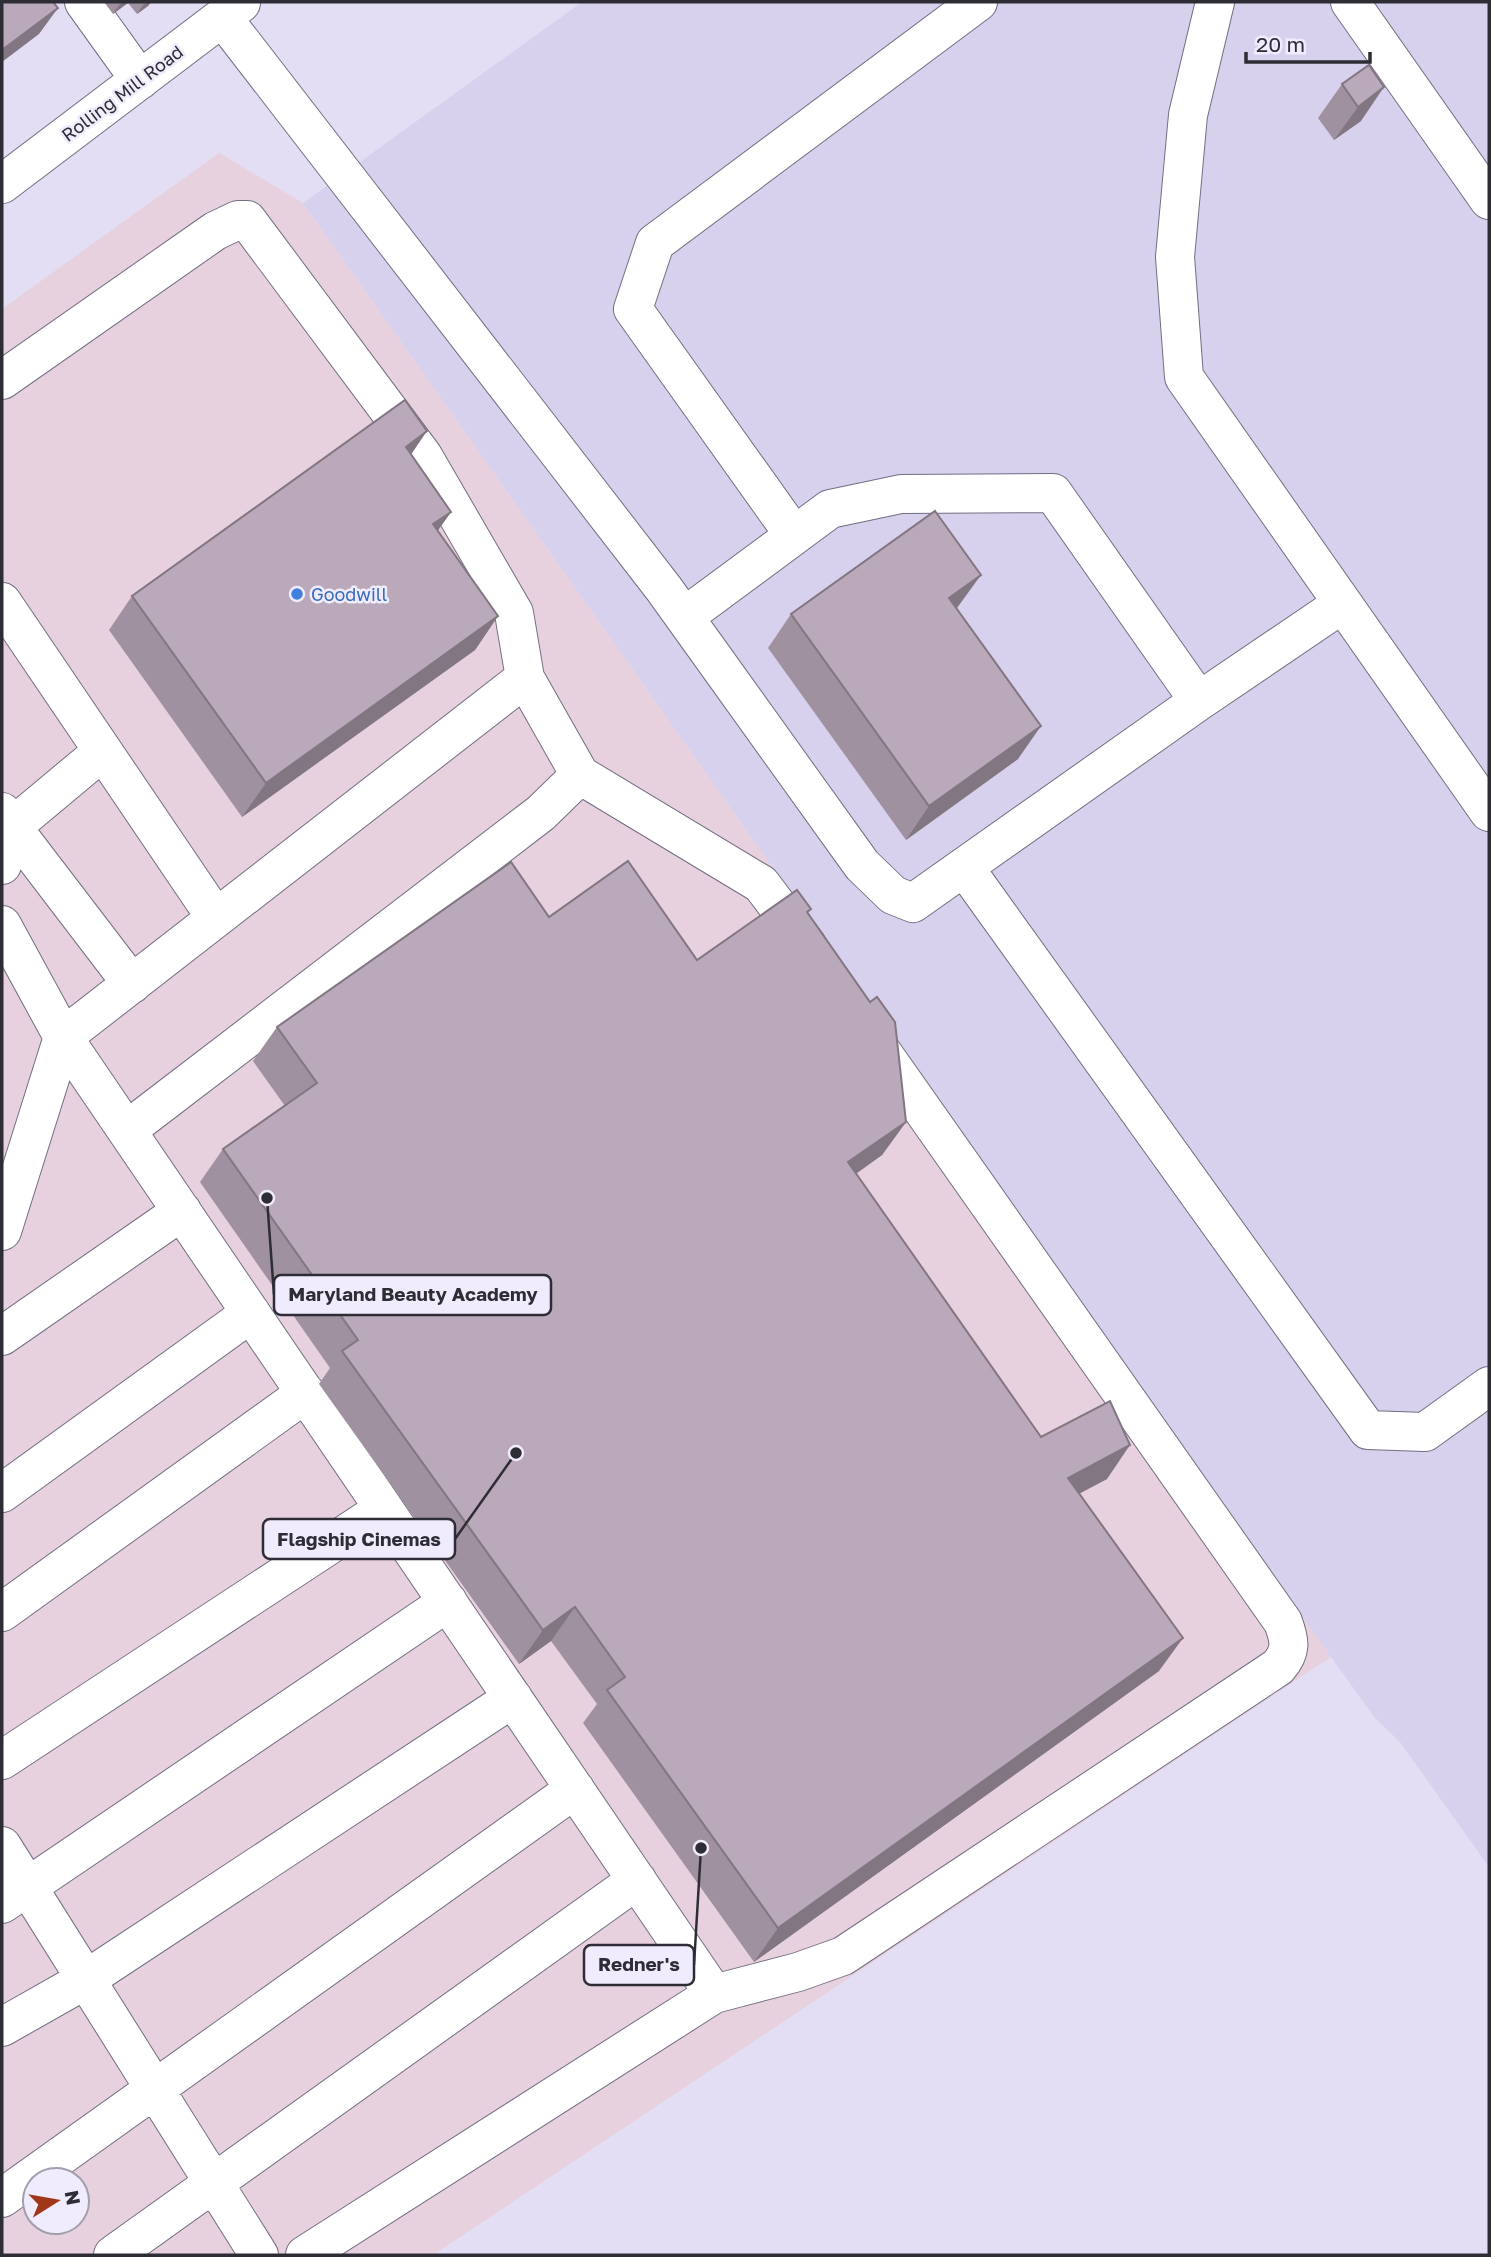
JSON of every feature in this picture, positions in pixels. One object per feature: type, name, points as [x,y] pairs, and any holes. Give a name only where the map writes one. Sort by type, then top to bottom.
[{"type":"street","points":[[84,2],[139,80]]},
{"type":"street","points":[[794,535],[633,309],[655,243],[978,2]]},
{"type":"street","points":[[1215,2],[1188,114],[1175,257],[1184,377],[1489,812]]},
{"type":"street","points":[[1350,2],[1489,200]]},
{"type":"street","points":[[232,10],[684,617],[862,865],[893,895],[913,903],[1199,701],[1342,604]]},
{"type":"street","name":"Rolling Mill Road","points":[[2,184],[232,10]]},
{"type":"street","points":[[2,380],[215,230],[238,219],[247,220],[423,456],[514,613],[525,678],[580,775],[761,884],[824,969]]},
{"type":"street","points":[[684,617],[830,509],[901,494],[1053,493],[1199,701]]},
{"type":"street","points":[[2,602],[216,918]]},
{"type":"street","points":[[2,1231],[63,1037],[525,678]]},
{"type":"street","points":[[2,865],[7,820],[103,751]]},
{"type":"street","points":[[127,1130],[541,813],[580,775]]},
{"type":"street","points":[[7,820],[132,984]]},
{"type":"street","points":[[964,867],[1368,1430],[1426,1432],[1489,1386]]},
{"type":"street","points":[[2,925],[63,1037],[714,1994]]},
{"type":"street","points":[[2,983],[63,1037]]},
{"type":"street","points":[[305,2255],[714,1994],[798,1972],[843,1955],[1278,1667],[1288,1656],[1290,1641],[1283,1622],[848,1004]]},
{"type":"street","points":[[2,1336],[182,1211]]},
{"type":"street","points":[[2,1493],[251,1313]]},
{"type":"street","points":[[2,1612],[306,1393]]},
{"type":"street","points":[[2,1760],[384,1509]]},
{"type":"street","points":[[15,1896],[448,1602]]},
{"type":"street","points":[[2,2027],[86,1980],[513,1698]]},
{"type":"street","points":[[2,2198],[575,1789]]},
{"type":"street","points":[[2,1846],[15,1896],[86,1980],[258,2255]]},
{"type":"street","points":[[113,2255],[637,1880]]},
{"type":"shaded area","points":[[582,2],[1489,2],[1489,1867],[1400,1742],[1375,1718],[1331,1657],[303,203]]},
{"type":"shaded area","points":[[219,153],[303,203],[1331,1657],[433,2255],[2,2255],[2,309]]},
{"type":"building","points":[[2,2],[53,2],[58,8],[2,50]]},
{"type":"building","points":[[1369,65],[1384,87],[1358,107],[1342,84]]},
{"type":"building","name":"Goodwill","points":[[405,400],[427,431],[406,447],[451,512],[433,524],[498,616],[266,783],[132,596]]},
{"type":"building","points":[[935,511],[981,575],[949,598],[1041,726],[929,806],[791,614]]},
{"type":"building","points":[[628,861],[697,960],[797,890],[811,909],[807,912],[870,1002],[877,997],[895,1022],[906,1122],[848,1162],[1041,1437],[1110,1401],[1130,1445],[1068,1478],[1183,1638],[778,1928],[607,1690],[625,1677],[575,1607],[543,1630],[342,1351],[358,1340],[223,1149],[317,1083],[277,1027],[511,862],[549,917]]},
{"type":"place","name":"Goodwill","points":[[297,594]]},
{"type":"place","name":"Maryland Beauty Academy","points":[[267,1198]]},
{"type":"place","name":"Flagship Cinemas","points":[[516,1453]]},
{"type":"place","name":"Redner's","points":[[701,1848]]}]
